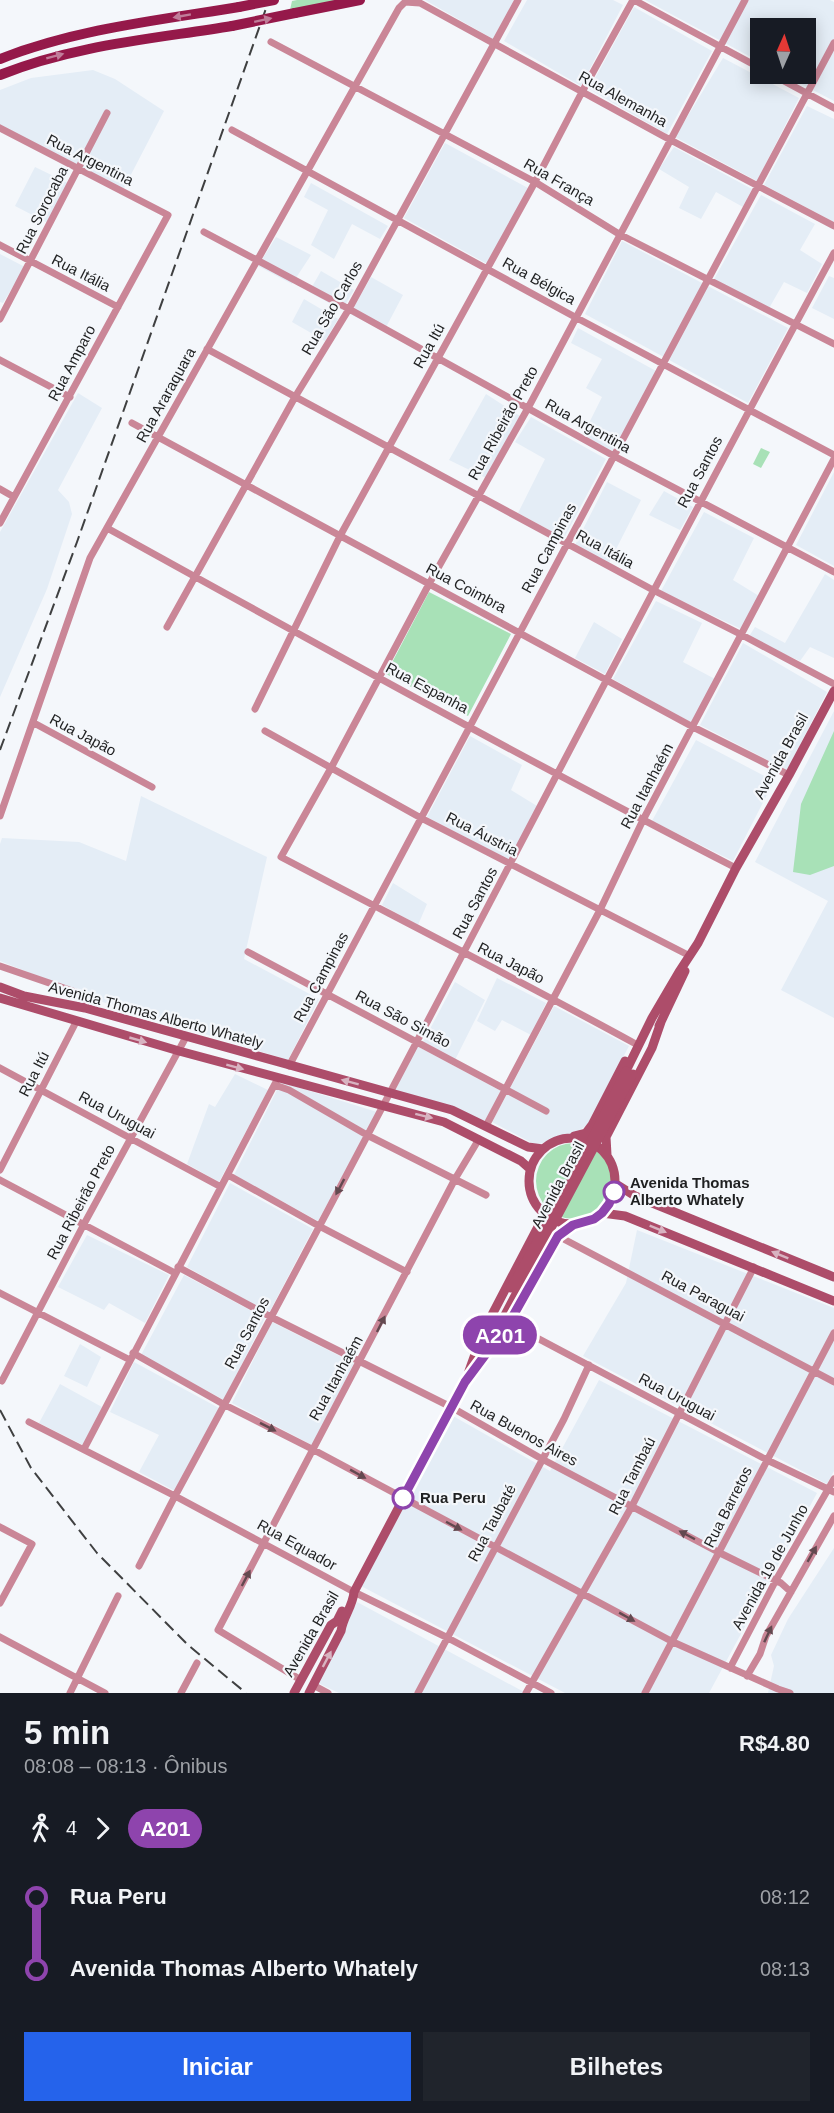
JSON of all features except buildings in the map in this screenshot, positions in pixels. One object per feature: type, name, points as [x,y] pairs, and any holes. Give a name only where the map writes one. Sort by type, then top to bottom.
[{"type":"main road","points":[[0,59],[28,48],[74,35],[274,0]]},
{"type":"main road","points":[[0,75],[33,62],[76,51],[231,26],[360,0]]},
{"type":"main road","name":"Avenida Brasil","points":[[294,1693],[331,1625],[337,1621],[349,1596],[354,1592],[656,1020],[684,974],[689,959],[736,868],[834,691]]},
{"type":"main road","name":"Avenida Thomas Alberto Whately","points":[[0,987],[23,1000],[76,1022],[179,1051],[276,1082],[444,1122],[521,1161],[530,1169]]},
{"type":"main road","name":"Avenida Thomas Alberto Whately","points":[[0,999],[85,1008],[388,1094],[453,1110],[528,1147],[543,1149]]},
{"type":"main road","name":"Avenida Brasil","points":[[566,1138],[586,1133],[634,1043],[656,1020]]},
{"type":"main road","name":"Avenida Brasil","points":[[607,1155],[606,1137],[652,1048],[656,1020]]},
{"type":"main road","points":[[566,1138],[588,1141],[607,1155],[612,1164],[616,1184],[609,1204],[594,1219],[573,1225],[553,1220],[543,1214],[535,1204],[528,1181],[535,1158],[543,1149],[566,1138]]},
{"type":"main road","points":[[616,1184],[635,1196],[834,1277]]},
{"type":"main road","points":[[602,1213],[625,1216],[834,1301]]},
{"type":"main road","name":"Avenida Brasil","points":[[477,1359],[483,1332],[543,1214]]},
{"type":"main road","name":"Avenida Brasil","points":[[477,1359],[509,1323],[558,1236],[573,1225]]},
{"type":"main road","name":"Avenida Brasil","points":[[311,1689],[341,1631],[354,1599],[354,1592]]},
{"type":"street","name":"Rua São Carlos","points":[[167,627],[295,397],[349,309],[518,0]]},
{"type":"street","points":[[634,0],[750,62]]},
{"type":"street","name":"Rua Itú","points":[[255,709],[340,536],[634,0]]},
{"type":"street","name":"Rua Ribeirão Preto","points":[[281,857],[429,584],[528,408],[745,0]]},
{"type":"street","name":"Rua Alemanha","points":[[399,8],[405,3],[420,3],[669,140],[834,226]]},
{"type":"street","name":"Rua Araraquara","points":[[0,816],[90,558],[399,8]]},
{"type":"street","name":"Rua França","points":[[271,42],[535,182],[619,234],[834,344]]},
{"type":"street","name":"Rua Campinas","points":[[289,1066],[834,43]]},
{"type":"street","points":[[789,84],[834,108]]},
{"type":"street","name":"Rua Sorocaba","points":[[0,319],[107,114]]},
{"type":"street","name":"Rua Argentina","points":[[0,128],[168,215]]},
{"type":"street","name":"Rua Bélgica","points":[[232,129],[834,457]]},
{"type":"street","name":"Rua Amparo","points":[[0,523],[168,215]]},
{"type":"street","name":"Rua Argentina","points":[[204,232],[349,309],[614,456],[834,573]]},
{"type":"street","name":"Rua Itália","points":[[0,245],[117,307]]},
{"type":"street","name":"Rua Santos","points":[[140,1566],[175,1496],[464,954],[606,678],[834,253]]},
{"type":"street","name":"Rua Itália","points":[[207,349],[653,590],[834,684]]},
{"type":"street","points":[[0,360],[70,397]]},
{"type":"street","name":"Rua Coimbra","points":[[132,423],[693,726],[789,775]]},
{"type":"street","name":"Rua Itanhaém","points":[[486,1126],[600,910],[643,820],[834,457]]},
{"type":"street","points":[[0,489],[14,497]]},
{"type":"street","name":"Rua Espanha","points":[[107,528],[469,727],[736,868]]},
{"type":"street","name":"Rua Japão","points":[[34,723],[152,787]]},
{"type":"street","name":"Rua Áustria","points":[[265,731],[421,818],[600,910],[689,959]]},
{"type":"street","name":"Rua Japão","points":[[281,857],[634,1043]]},
{"type":"street","name":"Rua São Simão","points":[[248,951],[546,1111]]},
{"type":"street","points":[[0,966],[87,996],[85,1008]]},
{"type":"street","name":"Rua Itú","points":[[0,1170],[76,1022]]},
{"type":"street","name":"Rua Ribeirão Preto","points":[[2,1381],[186,1037]]},
{"type":"street","name":"Rua Uruguai","points":[[0,1068],[221,1186]]},
{"type":"street","points":[[84,1449],[276,1082],[367,1135],[486,1195]]},
{"type":"street","name":"Rua Itanhaém","points":[[301,1680],[218,1630],[478,1139]]},
{"type":"street","points":[[228,1175],[407,1272]]},
{"type":"street","name":"Rua Buenos Aires","points":[[0,1180],[451,1407],[542,1459],[720,1553],[784,1584],[790,1592]]},
{"type":"street","name":"Rua Paraguai","points":[[558,1236],[834,1382]]},
{"type":"street","name":"Rua Tambaú","points":[[526,1693],[632,1506],[754,1267]]},
{"type":"street","points":[[0,1293],[312,1449],[673,1642],[790,1693]]},
{"type":"street","name":"Rua Uruguai","points":[[509,1323],[767,1460],[831,1490]]},
{"type":"street","name":"Rua Barretos","points":[[645,1693],[834,1333]]},
{"type":"street","name":"Rua Taubaté","points":[[418,1693],[564,1419],[589,1365]]},
{"type":"street","name":"Rua Equador","points":[[30,1422],[265,1542],[354,1592],[446,1637],[551,1693]]},
{"type":"street","name":"Avenida 19 de Junho","points":[[730,1668],[776,1580],[831,1490],[834,1479]]},
{"type":"street","name":"Avenida 19 de Junho","points":[[747,1676],[760,1654],[766,1636],[834,1516]]},
{"type":"street","points":[[0,1527],[32,1545],[0,1603]]},
{"type":"street","points":[[70,1693],[118,1596]]},
{"type":"street","points":[[0,1638],[105,1693]]},
{"type":"street","points":[[181,1693],[197,1663]]},
{"type":"street","points":[[311,1689],[328,1693]]},
{"type":"shaded area","points":[[425,0],[514,0],[493,39]]},
{"type":"shaded area","points":[[527,0],[613,0],[623,5],[581,86],[504,41]]},
{"type":"shaded area","points":[[645,0],[830,0],[834,2],[834,101],[801,84],[816,84],[816,18],[750,18],[750,57]]},
{"type":"shaded area","points":[[634,7],[712,51],[667,134],[589,89]]},
{"type":"shaded area","points":[[723,58],[750,72],[750,84],[772,84],[799,98],[757,181],[675,137]]},
{"type":"shaded area","points":[[93,70],[115,79],[164,111],[123,190],[0,125],[0,90],[31,78]]},
{"type":"shaded area","points":[[807,106],[834,119],[834,222],[764,185]]},
{"type":"shaded area","points":[[445,143],[528,188],[489,265],[404,218]]},
{"type":"shaded area","points":[[674,147],[752,189],[743,207],[716,192],[701,219],[679,208],[689,187],[659,169]]},
{"type":"shaded area","points":[[35,167],[68,183],[48,223],[15,206]]},
{"type":"shaded area","points":[[311,183],[388,226],[380,239],[352,224],[334,259],[311,245],[328,210],[304,197]]},
{"type":"shaded area","points":[[761,195],[815,224],[800,250],[822,264],[807,293],[784,282],[768,310],[713,281]]},
{"type":"shaded area","points":[[276,237],[311,255],[292,284],[258,266]]},
{"type":"shaded area","points":[[622,241],[788,328],[748,403],[585,314]]},
{"type":"shaded area","points":[[0,254],[25,267],[3,303],[0,302]]},
{"type":"shaded area","points":[[321,271],[354,290],[342,310],[309,292]]},
{"type":"shaded area","points":[[829,276],[834,278],[834,319],[812,308]]},
{"type":"shaded area","points":[[371,277],[403,295],[384,331],[350,314]]},
{"type":"shaded area","points":[[304,299],[338,319],[325,341],[292,322]]},
{"type":"shaded area","points":[[578,328],[656,371],[614,452],[583,435],[602,397],[586,388],[602,359],[571,343]]},
{"type":"shaded area","points":[[78,393],[102,408],[58,490],[69,502],[72,514],[47,589],[0,697],[0,532]]},
{"type":"shaded area","points":[[486,394],[520,416],[486,478],[449,460]]},
{"type":"shaded area","points":[[531,417],[606,459],[564,538],[518,513],[545,459],[515,442]]},
{"type":"shaded area","points":[[834,472],[834,566],[796,545]]},
{"type":"shaded area","points":[[607,482],[641,500],[609,563],[575,545]]},
{"type":"shaded area","points":[[664,491],[693,507],[680,530],[649,515]]},
{"type":"shaded area","points":[[704,512],[754,538],[733,580],[759,596],[741,629],[661,591]]},
{"type":"shaded area","points":[[825,574],[834,580],[834,658],[810,647],[800,661],[748,638],[755,627],[785,643]]},
{"type":"shaded area","points":[[656,601],[702,623],[683,662],[715,679],[692,723],[613,679]]},
{"type":"shaded area","points":[[594,622],[622,639],[605,674],[575,658]]},
{"type":"shaded area","points":[[743,643],[827,692],[787,770],[700,725]]},
{"type":"shaded area","points":[[834,711],[834,1018],[781,990],[828,901],[755,862]]},
{"type":"shaded area","points":[[470,736],[522,765],[511,790],[537,806],[509,860],[427,817]]},
{"type":"shaded area","points":[[696,740],[774,781],[733,861],[652,821]]},
{"type":"shaded area","points":[[141,796],[267,857],[244,959],[319,999],[288,1060],[108,1004],[0,961],[0,844],[2,838],[79,842],[126,861]]},
{"type":"shaded area","points":[[393,883],[427,904],[418,925],[382,905]]},
{"type":"shaded area","points":[[497,978],[546,1003],[531,1035],[502,1020],[495,1031],[477,1021]]},
{"type":"shaded area","points":[[455,982],[485,1000],[455,1060],[423,1042]]},
{"type":"shaded area","points":[[554,1006],[629,1046],[588,1124],[576,1133],[536,1145],[492,1122]]},
{"type":"shaded area","points":[[417,1046],[501,1091],[485,1122],[393,1091]]},
{"type":"shaded area","points":[[235,1074],[268,1090],[219,1182],[187,1164],[209,1104],[215,1107]]},
{"type":"shaded area","points":[[281,1082],[377,1112],[318,1221],[234,1175]]},
{"type":"shaded area","points":[[230,1183],[313,1229],[269,1313],[187,1267]]},
{"type":"shaded area","points":[[637,1230],[834,1308],[834,1471],[827,1484],[583,1356],[626,1283]]},
{"type":"shaded area","points":[[87,1235],[169,1275],[145,1323],[109,1303],[104,1310],[58,1287]]},
{"type":"shaded area","points":[[184,1275],[265,1318],[224,1400],[141,1355]]},
{"type":"shaded area","points":[[272,1322],[354,1363],[312,1445],[232,1403]]},
{"type":"shaded area","points":[[80,1344],[101,1357],[87,1387],[64,1376]]},
{"type":"shaded area","points":[[134,1362],[219,1408],[175,1491],[139,1472],[159,1435],[110,1412]]},
{"type":"shaded area","points":[[599,1380],[817,1493],[709,1693],[565,1693],[361,1586],[453,1416],[550,1471]]},
{"type":"shaded area","points":[[60,1384],[102,1407],[83,1445],[39,1423]]},
{"type":"shaded area","points":[[834,1548],[834,1693],[768,1693],[774,1666],[771,1655],[788,1619]]},
{"type":"shaded area","points":[[357,1602],[526,1693],[339,1693],[318,1683]]},
{"type":"green space","points":[[339,0],[290,10],[292,1]]},
{"type":"green space","points":[[761,448],[770,452],[761,468],[753,464]]},
{"type":"green space","points":[[429,592],[511,634],[468,716],[386,674]]},
{"type":"green space","points":[[834,731],[834,866],[810,875],[793,872],[801,804]]},
{"type":"green space","points":[[574,1143],[589,1146],[601,1154],[609,1166],[612,1181],[609,1196],[601,1208],[589,1216],[574,1219],[559,1216],[547,1208],[539,1196],[536,1181],[539,1166],[547,1154],[559,1146]]},
{"type":"railway","points":[[0,750],[77,542],[269,0]]},
{"type":"railway","points":[[0,1410],[31,1468],[97,1553],[188,1645],[246,1693]]},
{"type":"bus line","name":"A201","points":[[403,1498],[465,1382],[509,1323],[558,1236],[573,1225],[594,1219],[602,1213],[614,1192]]},
{"type":"place","name":"Avenida Thomas Alberto Whately","points":[[614,1192]]},
{"type":"place","name":"Rua Peru","points":[[403,1498]]}]
